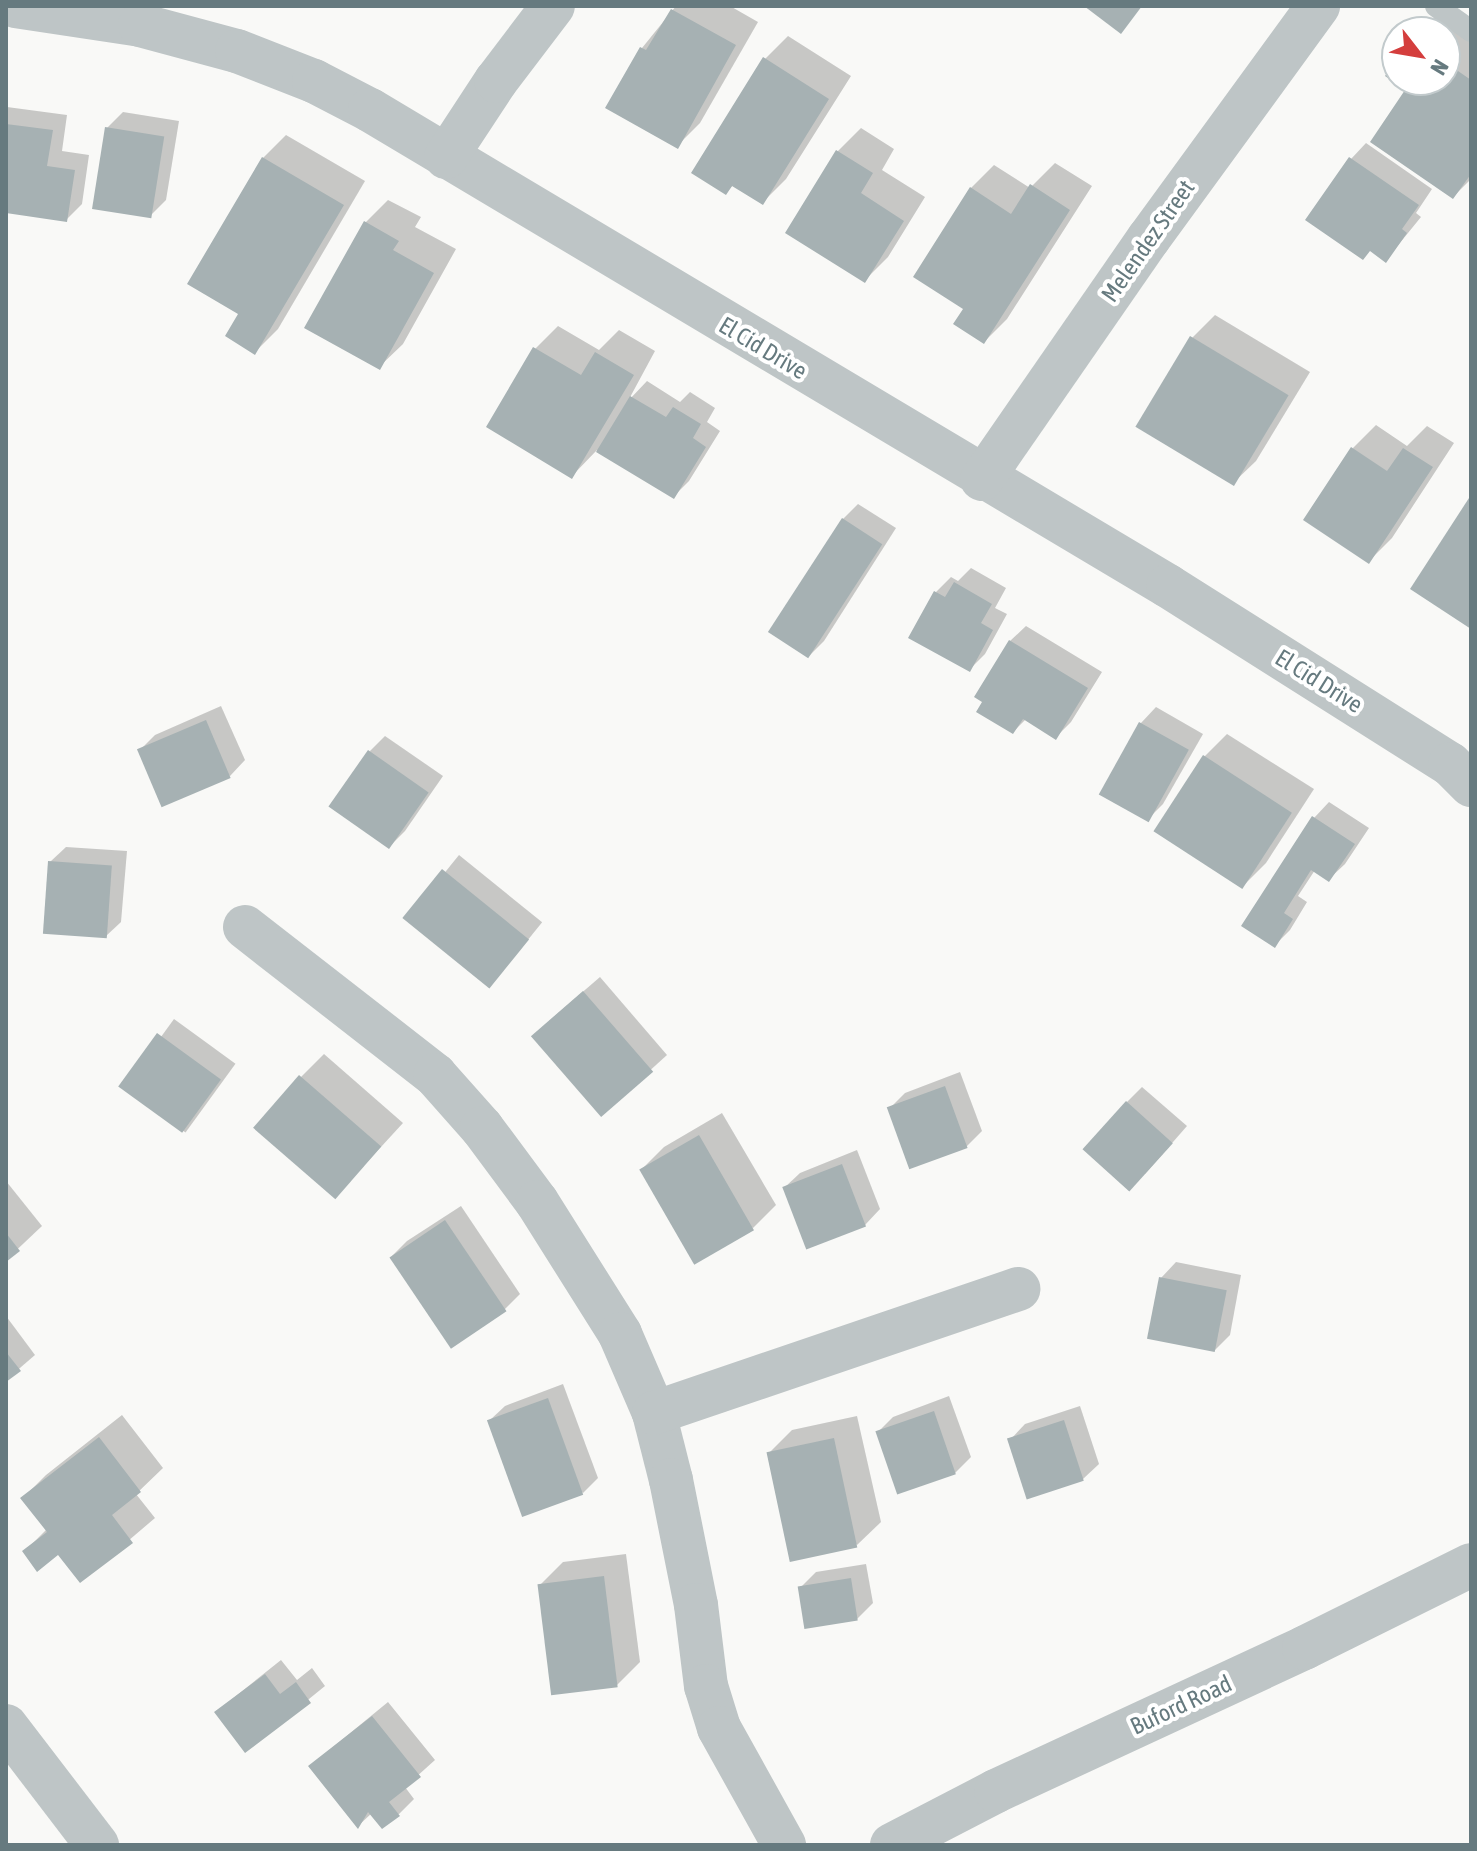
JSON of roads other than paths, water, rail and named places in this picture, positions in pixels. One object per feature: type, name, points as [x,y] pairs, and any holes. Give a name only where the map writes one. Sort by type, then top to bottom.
[{"type":"street","name":"El Cid Drive","points":[[15,6],[140,25],[237,51],[314,81],[370,110],[982,479],[1168,586],[1450,764],[1471,785]]},
{"type":"street","points":[[446,157],[496,81],[553,6]]},
{"type":"street","name":"Melendez Street","points":[[982,479],[1149,238],[1318,6]]},
{"type":"street","points":[[245,927],[435,1075],[482,1128],[537,1202],[620,1334],[654,1413],[696,1605],[706,1686],[719,1728],[784,1845]]},
{"type":"street","points":[[654,1413],[1019,1289]]},
{"type":"street","name":"Buford Road","points":[[892,1845],[996,1791],[1304,1648],[1471,1565]]},
{"type":"street","points":[[6,1726],[97,1845]]},
{"type":"lane","points":[[1436,6],[1471,31]]}]
